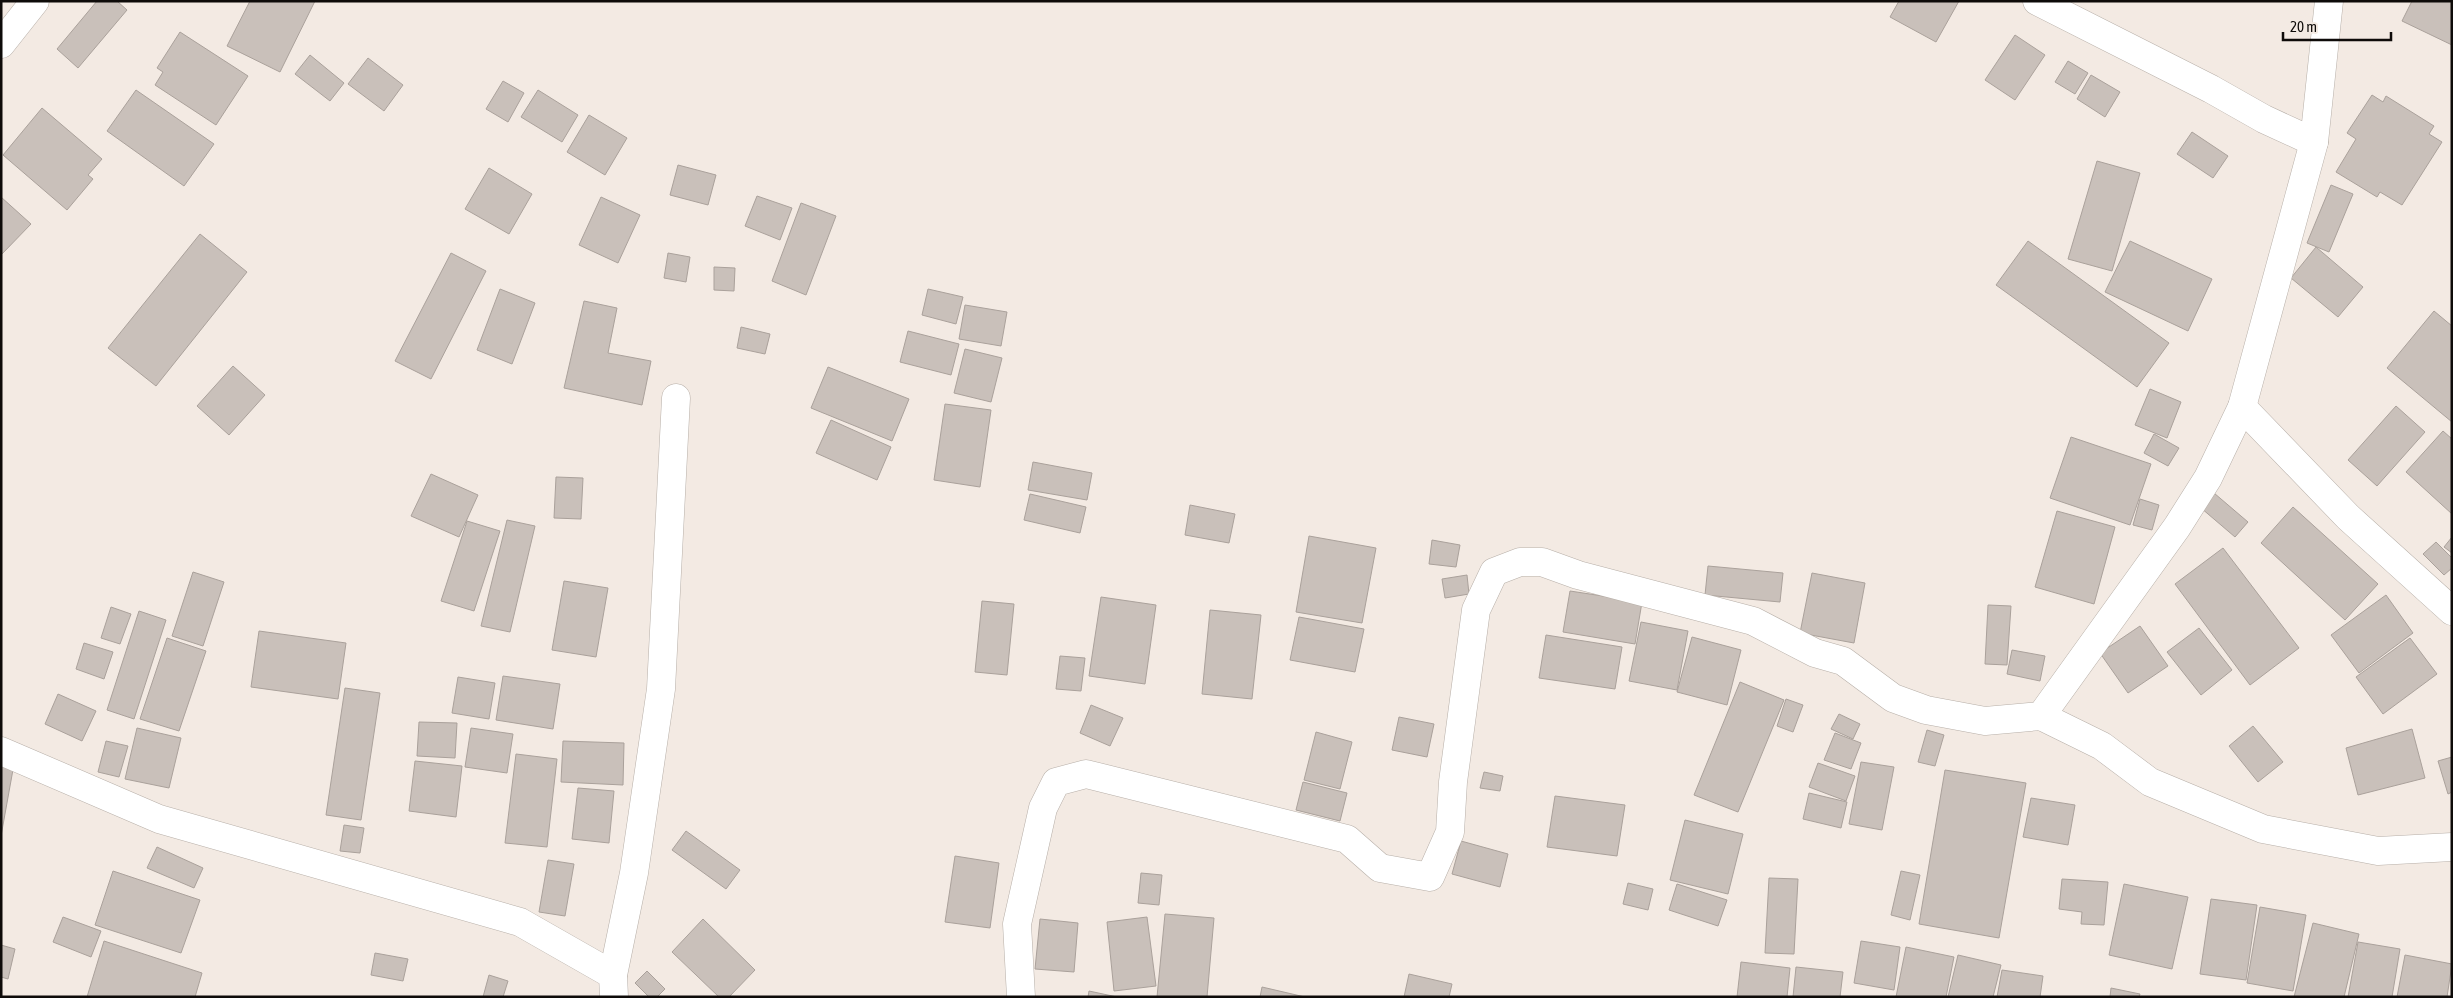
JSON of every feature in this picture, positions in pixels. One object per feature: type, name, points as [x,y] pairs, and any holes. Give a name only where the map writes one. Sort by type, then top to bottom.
[{"type":"street","points":[[1,44],[35,1]]},
{"type":"street","points":[[2037,1],[2211,89],[2264,119],[2314,142]]},
{"type":"street","points":[[2041,716],[2177,527],[2208,478],[2242,407],[2314,142],[2329,1]]},
{"type":"street","points":[[1,751],[159,819],[520,922],[613,986],[634,873],[661,689],[676,398]]},
{"type":"street","points":[[2242,407],[2348,517],[2452,611]]},
{"type":"street","points":[[1021,997],[1017,924],[1043,808],[1056,782],[1086,774],[1347,839],[1380,868],[1430,877],[1450,832],[1453,782],[1476,610],[1494,572],[1520,562],[1542,562],[1578,575],[1753,621],[1815,653],[1843,661],[1893,698],[1926,710],[1985,721],[2041,716],[2102,746],[2150,782],[2263,829],[2378,851],[2452,847]]},
{"type":"building","points":[[97,1],[117,1],[127,10],[78,68],[57,49]]},
{"type":"building","points":[[250,1],[315,1],[280,72],[227,46]]},
{"type":"building","points":[[1899,1],[1959,1],[1936,42],[1890,17]]},
{"type":"building","points":[[2412,1],[2452,1],[2452,45],[2402,21]]},
{"type":"building","points":[[180,32],[248,76],[216,125],[155,85],[163,72],[157,68]]},
{"type":"building","points":[[2015,35],[2045,55],[2015,100],[1985,80]]},
{"type":"building","points":[[310,55],[344,83],[330,101],[295,74]]},
{"type":"building","points":[[368,58],[403,85],[384,111],[348,84]]},
{"type":"building","points":[[2068,61],[2088,73],[2075,94],[2055,82]]},
{"type":"building","points":[[2091,75],[2120,92],[2105,117],[2077,99]]},
{"type":"building","points":[[503,81],[524,93],[508,122],[486,109]]},
{"type":"building","points":[[136,90],[214,144],[184,186],[107,131]]},
{"type":"building","points":[[538,90],[578,115],[562,142],[521,117]]},
{"type":"building","points":[[2372,95],[2383,102],[2386,96],[2434,126],[2429,134],[2442,142],[2402,205],[2380,192],[2377,197],[2336,172],[2356,139],[2347,133]]},
{"type":"building","points":[[42,108],[102,159],[88,175],[93,179],[67,210],[3,155]]},
{"type":"building","points":[[589,115],[627,138],[605,175],[567,152]]},
{"type":"building","points":[[2192,132],[2228,156],[2213,178],[2177,154]]},
{"type":"building","points":[[2097,161],[2140,173],[2112,271],[2068,259]]},
{"type":"building","points":[[678,165],[716,175],[708,205],[670,195]]},
{"type":"building","points":[[489,168],[532,194],[509,234],[465,209]]},
{"type":"building","points":[[2331,185],[2353,194],[2329,252],[2307,243]]},
{"type":"building","points":[[757,196],[792,208],[780,240],[745,226]]},
{"type":"building","points":[[1,197],[31,224],[1,255]]},
{"type":"building","points":[[601,197],[640,215],[618,263],[579,245]]},
{"type":"building","points":[[801,203],[836,216],[806,295],[772,281]]},
{"type":"building","points":[[200,234],[247,272],[156,386],[108,348]]},
{"type":"building","points":[[2028,241],[2169,343],[2137,387],[1996,285]]},
{"type":"building","points":[[2130,241],[2212,279],[2188,331],[2105,292]]},
{"type":"building","points":[[2316,247],[2363,287],[2338,317],[2291,278]]},
{"type":"building","points":[[451,253],[486,271],[431,379],[395,361]]},
{"type":"building","points":[[668,253],[690,257],[686,282],[664,278]]},
{"type":"building","points":[[714,267],[735,268],[734,291],[714,290]]},
{"type":"building","points":[[500,289],[535,303],[512,364],[477,350]]},
{"type":"building","points":[[928,289],[963,297],[956,324],[922,315]]},
{"type":"building","points":[[584,301],[617,308],[608,353],[651,361],[642,405],[564,388]]},
{"type":"building","points":[[965,305],[1007,312],[1001,346],[959,339]]},
{"type":"building","points":[[2434,311],[2452,326],[2452,422],[2387,368]]},
{"type":"building","points":[[741,327],[770,334],[765,354],[737,348]]},
{"type":"building","points":[[908,331],[959,344],[951,375],[900,362]]},
{"type":"building","points":[[965,349],[1002,358],[991,402],[954,393]]},
{"type":"building","points":[[233,366],[265,395],[229,435],[197,406]]},
{"type":"building","points":[[828,367],[909,399],[892,441],[811,408]]},
{"type":"building","points":[[2150,389],[2181,402],[2167,438],[2135,425]]},
{"type":"building","points":[[945,404],[991,410],[980,487],[934,480]]},
{"type":"building","points":[[2396,406],[2425,432],[2377,486],[2348,460]]},
{"type":"building","points":[[831,420],[891,447],[877,480],[816,453]]},
{"type":"building","points":[[2443,431],[2452,439],[2452,514],[2406,472]]},
{"type":"building","points":[[2154,434],[2179,448],[2168,466],[2144,453]]},
{"type":"building","points":[[2071,437],[2151,464],[2130,525],[2050,498]]},
{"type":"building","points":[[1033,462],[1092,473],[1087,500],[1028,490]]},
{"type":"building","points":[[431,474],[478,495],[459,537],[411,516]]},
{"type":"building","points":[[556,477],[583,478],[581,519],[554,518]]},
{"type":"building","points":[[2214,493],[2248,522],[2235,537],[2201,508]]},
{"type":"building","points":[[1030,494],[1086,507],[1080,533],[1024,520]]},
{"type":"building","points":[[2140,499],[2159,505],[2152,530],[2133,525]]},
{"type":"building","points":[[1190,505],[1235,514],[1229,543],[1185,535]]},
{"type":"building","points":[[2293,507],[2378,584],[2345,620],[2261,543]]},
{"type":"building","points":[[2057,511],[2115,527],[2094,604],[2035,587]]},
{"type":"building","points":[[507,520],[535,526],[510,632],[481,626]]},
{"type":"building","points":[[467,521],[500,531],[474,611],[441,601]]},
{"type":"building","points":[[1309,536],[1376,548],[1362,623],[1296,612]]},
{"type":"building","points":[[2452,537],[2452,553],[2444,547]]},
{"type":"building","points":[[1432,540],[1460,545],[1456,567],[1429,564]]},
{"type":"building","points":[[2436,542],[2452,558],[2452,568],[2444,575],[2423,554]]},
{"type":"building","points":[[2223,548],[2299,648],[2250,685],[2175,584]]},
{"type":"building","points":[[1708,566],[1783,573],[1780,602],[1705,595]]},
{"type":"building","points":[[193,572],[224,582],[203,646],[172,636]]},
{"type":"building","points":[[1812,573],[1865,583],[1854,643],[1800,633]]},
{"type":"building","points":[[1467,575],[1469,594],[1445,598],[1442,579]]},
{"type":"building","points":[[564,581],[608,588],[596,657],[552,650]]},
{"type":"building","points":[[1570,591],[1642,602],[1635,644],[1563,632]]},
{"type":"building","points":[[2386,595],[2413,633],[2359,673],[2331,635]]},
{"type":"building","points":[[1101,597],[1156,605],[1145,684],[1089,676]]},
{"type":"building","points":[[982,601],[1014,604],[1007,675],[975,672]]},
{"type":"building","points":[[1988,605],[2011,606],[2007,665],[1985,664]]},
{"type":"building","points":[[111,607],[131,614],[120,644],[101,638]]},
{"type":"building","points":[[1210,610],[1261,615],[1252,699],[1202,694]]},
{"type":"building","points":[[139,611],[166,620],[134,719],[107,710]]},
{"type":"building","points":[[1299,617],[1364,629],[1355,672],[1290,660]]},
{"type":"building","points":[[1641,622],[1688,631],[1677,690],[1629,681]]},
{"type":"building","points":[[2140,626],[2168,666],[2128,693],[2100,653]]},
{"type":"building","points":[[2199,628],[2232,670],[2201,695],[2167,652]]},
{"type":"building","points":[[259,631],[346,643],[338,699],[251,687]]},
{"type":"building","points":[[1546,635],[1622,647],[1615,689],[1539,678]]},
{"type":"building","points":[[1692,637],[1741,650],[1727,705],[1677,692]]},
{"type":"building","points":[[167,638],[206,651],[179,731],[140,719]]},
{"type":"building","points":[[2410,638],[2437,674],[2383,714],[2356,677]]},
{"type":"building","points":[[84,643],[113,652],[104,679],[76,669]]},
{"type":"building","points":[[2012,650],[2045,656],[2040,681],[2007,674]]},
{"type":"building","points":[[1060,656],[1085,658],[1081,691],[1056,689]]},
{"type":"building","points":[[503,676],[560,684],[553,729],[496,720]]},
{"type":"building","points":[[458,677],[495,683],[489,719],[452,713]]},
{"type":"building","points":[[1740,682],[1784,700],[1738,812],[1694,795]]},
{"type":"building","points":[[345,688],[380,693],[361,820],[326,815]]},
{"type":"building","points":[[58,694],[96,711],[82,741],[45,724]]},
{"type":"building","points":[[1786,699],[1803,705],[1793,732],[1777,726]]},
{"type":"building","points":[[1091,705],[1123,718],[1110,746],[1080,733]]},
{"type":"building","points":[[1839,714],[1860,724],[1853,739],[1831,729]]},
{"type":"building","points":[[1399,717],[1434,724],[1427,757],[1392,750]]},
{"type":"building","points":[[419,722],[457,723],[455,758],[417,756]]},
{"type":"building","points":[[2253,726],[2283,762],[2258,782],[2229,746]]},
{"type":"building","points":[[137,728],[181,738],[169,788],[125,779]]},
{"type":"building","points":[[471,728],[513,734],[507,773],[465,767]]},
{"type":"building","points":[[2412,729],[2425,778],[2358,795],[2346,748]]},
{"type":"building","points":[[1927,730],[1944,735],[1935,766],[1918,762]]},
{"type":"building","points":[[1316,732],[1352,742],[1340,789],[1304,780]]},
{"type":"building","points":[[1835,733],[1861,743],[1851,769],[1824,760]]},
{"type":"building","points":[[106,741],[128,746],[119,777],[98,772]]},
{"type":"building","points":[[563,741],[624,743],[623,785],[561,782]]},
{"type":"building","points":[[516,754],[557,759],[547,847],[505,843]]},
{"type":"building","points":[[2452,757],[2452,792],[2448,794],[2438,761]]},
{"type":"building","points":[[1,761],[14,764],[1,836]]},
{"type":"building","points":[[415,761],[462,766],[456,817],[409,811]]},
{"type":"building","points":[[1861,762],[1894,767],[1882,830],[1849,824]]},
{"type":"building","points":[[1818,763],[1855,776],[1846,801],[1809,787]]},
{"type":"building","points":[[1945,770],[2026,783],[1999,938],[1919,924]]},
{"type":"building","points":[[1484,772],[1503,776],[1500,791],[1480,788]]},
{"type":"building","points":[[1303,782],[1347,793],[1340,821],[1296,810]]},
{"type":"building","points":[[578,788],[614,791],[609,843],[572,839]]},
{"type":"building","points":[[1809,793],[1847,802],[1841,828],[1803,819]]},
{"type":"building","points":[[1555,796],[1625,805],[1617,856],[1547,847]]},
{"type":"building","points":[[2031,798],[2075,805],[2068,845],[2023,837]]},
{"type":"building","points":[[1685,820],[1743,834],[1728,894],[1670,880]]},
{"type":"building","points":[[344,825],[364,828],[360,853],[340,851]]},
{"type":"building","points":[[686,831],[740,870],[726,889],[672,850]]},
{"type":"building","points":[[1461,841],[1508,854],[1500,887],[1452,874]]},
{"type":"building","points":[[157,847],[203,868],[194,888],[147,868]]},
{"type":"building","points":[[955,856],[999,863],[990,928],[945,922]]},
{"type":"building","points":[[548,860],[574,864],[565,916],[539,912]]},
{"type":"building","points":[[113,871],[200,900],[181,953],[95,925]]},
{"type":"building","points":[[1901,871],[1920,875],[1910,920],[1891,915]]},
{"type":"building","points":[[1141,873],[1162,875],[1159,905],[1138,903]]},
{"type":"building","points":[[1769,878],[1798,879],[1794,954],[1765,953]]},
{"type":"building","points":[[2062,879],[2108,882],[2104,925],[2081,924],[2082,912],[2059,909]]},
{"type":"building","points":[[1628,883],[1653,889],[1648,910],[1623,904]]},
{"type":"building","points":[[1677,884],[1727,900],[1718,926],[1669,910]]},
{"type":"building","points":[[2124,884],[2188,897],[2172,969],[2109,955]]},
{"type":"building","points":[[2211,899],[2257,905],[2246,980],[2200,974]]},
{"type":"building","points":[[2260,907],[2306,915],[2293,991],[2247,983]]},
{"type":"building","points":[[1165,914],[1214,918],[1207,997],[1157,997]]},
{"type":"building","points":[[63,917],[101,931],[91,957],[53,942]]},
{"type":"building","points":[[1147,917],[1156,986],[1114,991],[1107,922]]},
{"type":"building","points":[[703,919],[755,970],[729,997],[719,997],[672,952]]},
{"type":"building","points":[[1040,919],[1078,923],[1074,972],[1035,969]]},
{"type":"building","points":[[2313,923],[2359,934],[2344,997],[2294,997]]},
{"type":"building","points":[[104,941],[202,973],[195,997],[87,997]]},
{"type":"building","points":[[1861,941],[1900,947],[1894,990],[1854,983]]},
{"type":"building","points":[[2358,942],[2400,949],[2392,997],[2348,997]]},
{"type":"building","points":[[1,945],[15,949],[8,979],[1,977]]},
{"type":"building","points":[[1906,947],[1954,957],[1946,997],[1896,997]]},
{"type":"building","points":[[375,953],[408,959],[403,981],[371,975]]},
{"type":"building","points":[[1958,955],[2001,965],[1993,997],[1948,997]]},
{"type":"building","points":[[2405,955],[2452,964],[2447,997],[2397,997]]},
{"type":"building","points":[[1741,962],[1790,968],[1787,997],[1737,997]]},
{"type":"building","points":[[1796,967],[1843,972],[1840,997],[1793,997]]},
{"type":"building","points":[[2002,970],[2043,976],[2040,997],[1997,997]]},
{"type":"building","points":[[647,971],[665,989],[657,997],[649,997],[635,983]]},
{"type":"building","points":[[1409,974],[1452,984],[1449,997],[1404,997]]},
{"type":"building","points":[[489,975],[508,981],[503,997],[483,997]]},
{"type":"building","points":[[1262,987],[1305,997],[1260,997]]},
{"type":"building","points":[[2111,988],[2140,994],[2139,997],[2110,997]]},
{"type":"building","points":[[1089,991],[1117,997],[1088,997]]}]
